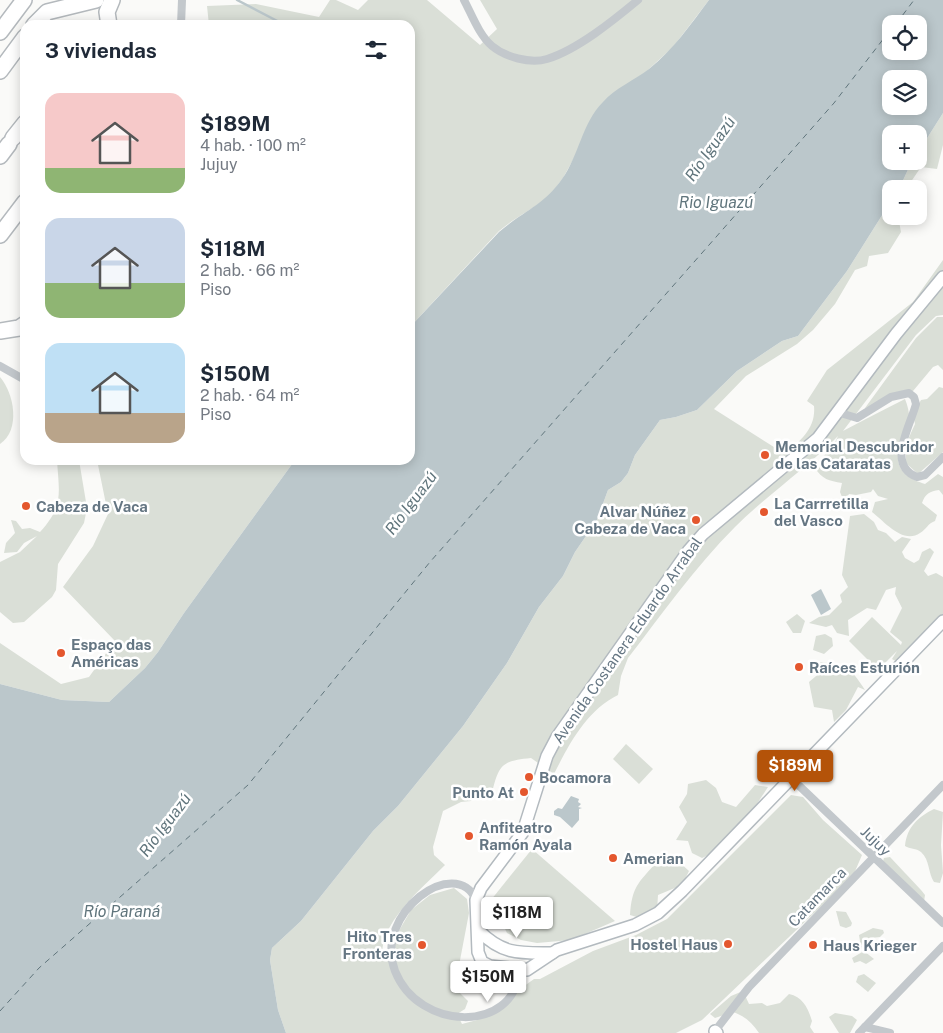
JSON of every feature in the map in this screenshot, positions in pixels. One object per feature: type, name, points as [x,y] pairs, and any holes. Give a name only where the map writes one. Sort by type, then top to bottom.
[{"type":"highway","points":[[0,32],[24,0]]},
{"type":"highway","points":[[39,20],[47,12],[96,0]]},
{"type":"highway","points":[[108,20],[107,12],[112,0]]},
{"type":"highway","points":[[0,71],[20,44]]},
{"type":"highway","points":[[8,146],[20,130]]},
{"type":"highway","points":[[0,235],[20,209]]},
{"type":"highway","points":[[0,331],[20,327]]},
{"type":"main road","name":"Avenida Costanera Eduardo Arrabal","points":[[476,900],[486,880],[523,832],[546,756],[557,737],[677,565],[703,534],[818,438],[896,334],[943,277]]},
{"type":"main road","points":[[476,900],[479,931],[478,952],[482,962],[490,966],[519,971],[527,970],[552,953],[635,925],[658,913],[682,891],[943,621]]},
{"type":"main road","points":[[479,931],[489,941],[511,952],[552,953]]},
{"type":"street","points":[[182,0],[182,20]]},
{"type":"street","points":[[464,0],[482,33],[492,46],[506,55],[526,60],[546,59],[580,42],[615,19],[638,0]]},
{"type":"street","points":[[0,366],[20,377]]},
{"type":"street","points":[[837,412],[857,418],[891,397],[909,393],[914,397],[916,404],[901,450],[901,461],[911,475],[917,477],[925,474],[943,457]]},
{"type":"street","name":"Jujuy","points":[[790,778],[943,923]]},
{"type":"street","name":"Catamarca","points":[[716,1032],[750,987],[943,786]]},
{"type":"street","points":[[476,900],[472,893],[459,885],[440,885],[414,900],[406,910],[391,941],[390,954],[402,986],[422,1008],[433,1014],[448,1019],[469,1021],[483,1018],[511,1001],[518,987],[519,971]]},
{"type":"street","points":[[859,1033],[943,946]]},
{"type":"street","points":[[865,1026],[890,1033]]},
{"type":"shaded area","points":[[330,0],[336,0],[358,10],[368,0],[427,0],[480,45],[497,29],[480,0],[709,0],[673,47],[650,68],[579,149],[563,178],[548,198],[499,231],[415,322],[415,20],[208,20],[207,6],[256,4],[319,17]]},
{"type":"shaded area","points":[[943,113],[943,145],[937,169],[927,168],[927,138]]},
{"type":"shaded area","points":[[908,170],[919,170],[912,180],[903,180]]},
{"type":"shaded area","points":[[882,215],[882,225],[900,225],[901,232],[888,253],[869,256],[867,266],[855,270],[835,304],[813,330],[797,344],[746,376],[714,409],[785,454],[802,438],[813,421],[814,406],[807,401],[827,370],[913,302],[943,260],[943,315],[936,316],[916,335],[843,431],[905,399],[909,426],[898,453],[898,462],[906,475],[925,484],[938,474],[943,477],[943,495],[939,490],[933,491],[926,495],[922,503],[937,515],[935,521],[920,533],[914,536],[907,536],[888,526],[872,512],[875,502],[888,499],[878,496],[873,489],[871,492],[856,495],[849,494],[844,502],[840,492],[842,483],[826,479],[815,468],[838,436],[813,460],[747,515],[706,558],[628,658],[621,676],[618,695],[597,709],[588,719],[566,751],[554,774],[531,758],[508,763],[500,770],[492,793],[480,785],[471,801],[461,802],[443,811],[433,847],[434,855],[445,865],[414,895],[400,912],[387,932],[382,952],[391,964],[393,941],[411,910],[430,895],[454,888],[467,899],[469,913],[457,976],[459,992],[468,1001],[465,1009],[457,1014],[462,1024],[477,1020],[534,979],[540,979],[593,951],[636,935],[667,919],[791,795],[803,797],[823,820],[862,855],[853,876],[702,1020],[676,1033],[286,1033],[278,1010],[270,960],[272,948],[301,921],[373,831],[398,806],[463,726],[507,663],[539,607],[563,576],[575,552],[597,520],[608,490],[621,482],[628,473],[635,455],[660,420],[697,410],[737,371],[782,341],[798,336],[847,271]]},
{"type":"shaded area","points":[[937,317],[943,317],[943,370],[938,365],[933,367],[913,391],[904,391],[891,395],[877,404],[865,408],[916,338]]},
{"type":"shaded area","points":[[0,377],[9,392],[12,402],[13,421],[7,438],[0,444]]},
{"type":"shaded area","points":[[939,387],[943,388],[943,452],[918,474],[906,463],[906,444],[915,424],[913,415],[921,400],[927,399]]},
{"type":"shaded area","points":[[57,465],[80,465],[87,508],[84,523],[58,564],[56,590],[52,597],[24,622],[13,623],[0,612],[0,562],[20,552],[37,536],[24,543],[17,552],[4,553],[6,543],[15,533],[11,520],[16,521],[22,529],[30,528],[40,532],[53,514],[58,499]]},
{"type":"shaded area","points":[[98,465],[291,465],[158,652],[145,668],[109,702],[62,700],[0,684],[0,643],[61,684],[89,677],[115,641],[63,587],[93,546],[108,514]]},
{"type":"shaded area","points":[[864,514],[874,522],[878,530],[886,533],[895,542],[902,537],[911,539],[902,552],[905,558],[914,563],[919,560],[922,552],[930,548],[934,552],[924,571],[928,576],[936,573],[943,577],[943,615],[897,662],[892,659],[897,651],[878,670],[849,641],[872,617],[901,645],[902,642],[890,632],[902,608],[895,594],[896,587],[886,590],[876,610],[867,608],[848,620],[849,636],[837,633],[832,625],[826,627],[809,623],[819,617],[829,615],[842,602],[840,595],[848,587],[842,575],[850,516]]},
{"type":"shaded area","points":[[797,614],[805,621],[801,633],[793,633],[786,622]]},
{"type":"shaded area","points":[[825,634],[832,638],[833,646],[824,654],[813,650],[816,636]]},
{"type":"shaded area","points":[[815,662],[845,667],[855,675],[865,690],[858,687],[846,710],[834,722],[832,710],[814,707],[809,682],[822,671]]},
{"type":"shaded area","points":[[626,744],[653,769],[639,784],[613,759]]},
{"type":"shaded area","points":[[706,780],[716,788],[722,802],[736,807],[755,785],[768,787],[751,813],[740,822],[734,834],[719,850],[702,858],[692,853],[688,841],[676,840],[687,822],[679,807],[687,794],[688,784]]},
{"type":"shaded area","points":[[934,809],[943,812],[941,845],[943,873],[940,883],[934,882],[924,855],[917,850],[905,846],[908,833],[914,823]]},
{"type":"shaded area","points":[[532,849],[615,921],[571,940],[537,943],[521,940],[507,933],[491,900]]},
{"type":"shaded area","points":[[890,857],[925,895],[924,902],[882,865],[884,858]]},
{"type":"shaded area","points":[[678,861],[689,871],[682,885],[658,895],[657,911],[640,918],[630,915],[632,898],[637,886],[656,863]]},
{"type":"shaded area","points":[[836,911],[846,912],[852,923],[851,926],[846,928],[840,926]]},
{"type":"shaded area","points":[[873,928],[883,930],[884,933],[880,937],[871,938],[859,952],[857,950],[860,941],[859,935]]},
{"type":"shaded area","points":[[864,951],[874,959],[866,964],[860,961],[854,963],[852,958]]},
{"type":"shaded area","points":[[864,974],[876,983],[868,992],[856,982],[858,976]]},
{"type":"shaded area","points":[[743,991],[749,1004],[762,1003],[767,1006],[780,1003],[789,994],[794,995],[801,1000],[809,1012],[812,1021],[810,1027],[814,1033],[759,1033],[748,1020],[733,1012],[715,1018],[710,1014],[731,996]]},
{"type":"shaded area","points":[[835,1013],[852,1016],[857,1020],[850,1033],[839,1033],[829,1017]]},
{"type":"water","name":"Rio Iguazú","points":[[709,0],[943,0],[943,113],[927,138],[927,125],[882,125],[882,170],[908,170],[903,180],[882,180],[882,215],[847,271],[798,336],[782,341],[737,371],[697,410],[660,420],[635,455],[628,473],[621,482],[608,490],[597,520],[575,552],[563,576],[539,607],[507,663],[463,726],[398,806],[373,831],[301,921],[272,948],[270,960],[278,1010],[286,1033],[0,1033],[0,684],[62,700],[109,702],[145,668],[158,652],[291,465],[415,465],[415,322],[499,232],[548,196],[555,188],[568,170],[590,120],[608,97],[658,62]]},
{"type":"water","points":[[821,589],[831,609],[821,615],[811,595]]},
{"type":"water","points":[[571,796],[579,799],[578,802],[581,804],[578,807],[582,808],[579,809],[579,820],[572,828],[560,817],[554,815],[554,811],[558,808],[562,809]]},
{"type":"waterway","points":[[237,0],[275,20]]},
{"type":"ferry route","points":[[903,15],[914,0]]},
{"type":"ferry route","points":[[0,1011],[39,968],[248,785],[430,562],[834,103],[882,41]]},
{"type":"place","name":"Memorial Descubridor de las Cataratas","points":[[765,455]]},
{"type":"place","name":"Cabeza de Vaca","points":[[26,506]]},
{"type":"place","name":"La Carrretilla del Vasco","points":[[764,512]]},
{"type":"place","name":"Alvar Núñez Cabeza de Vaca","points":[[696,520]]},
{"type":"place","name":"Espaço das Américas","points":[[61,653]]},
{"type":"place","name":"Raíces Esturión","points":[[799,667]]},
{"type":"place","name":"Bocamora","points":[[529,777]]},
{"type":"place","name":"Punto At","points":[[524,792]]},
{"type":"place","name":"Anfiteatro Ramón Ayala","points":[[469,836]]},
{"type":"place","name":"Amerian","points":[[613,858]]},
{"type":"place","name":"Hostel Haus","points":[[728,944]]},
{"type":"place","name":"Hito Tres Fronteras","points":[[422,945]]},
{"type":"place","name":"Haus Krieger","points":[[813,945]]},
{"type":"water label","name":"Río Iguazú","points":[[710,149]]},
{"type":"water label","name":"Río Iguazú","points":[[411,503]]},
{"type":"water label","name":"Río Iguazú","points":[[165,825]]},
{"type":"water label","name":"Río Paraná","points":[[122,911]]}]
